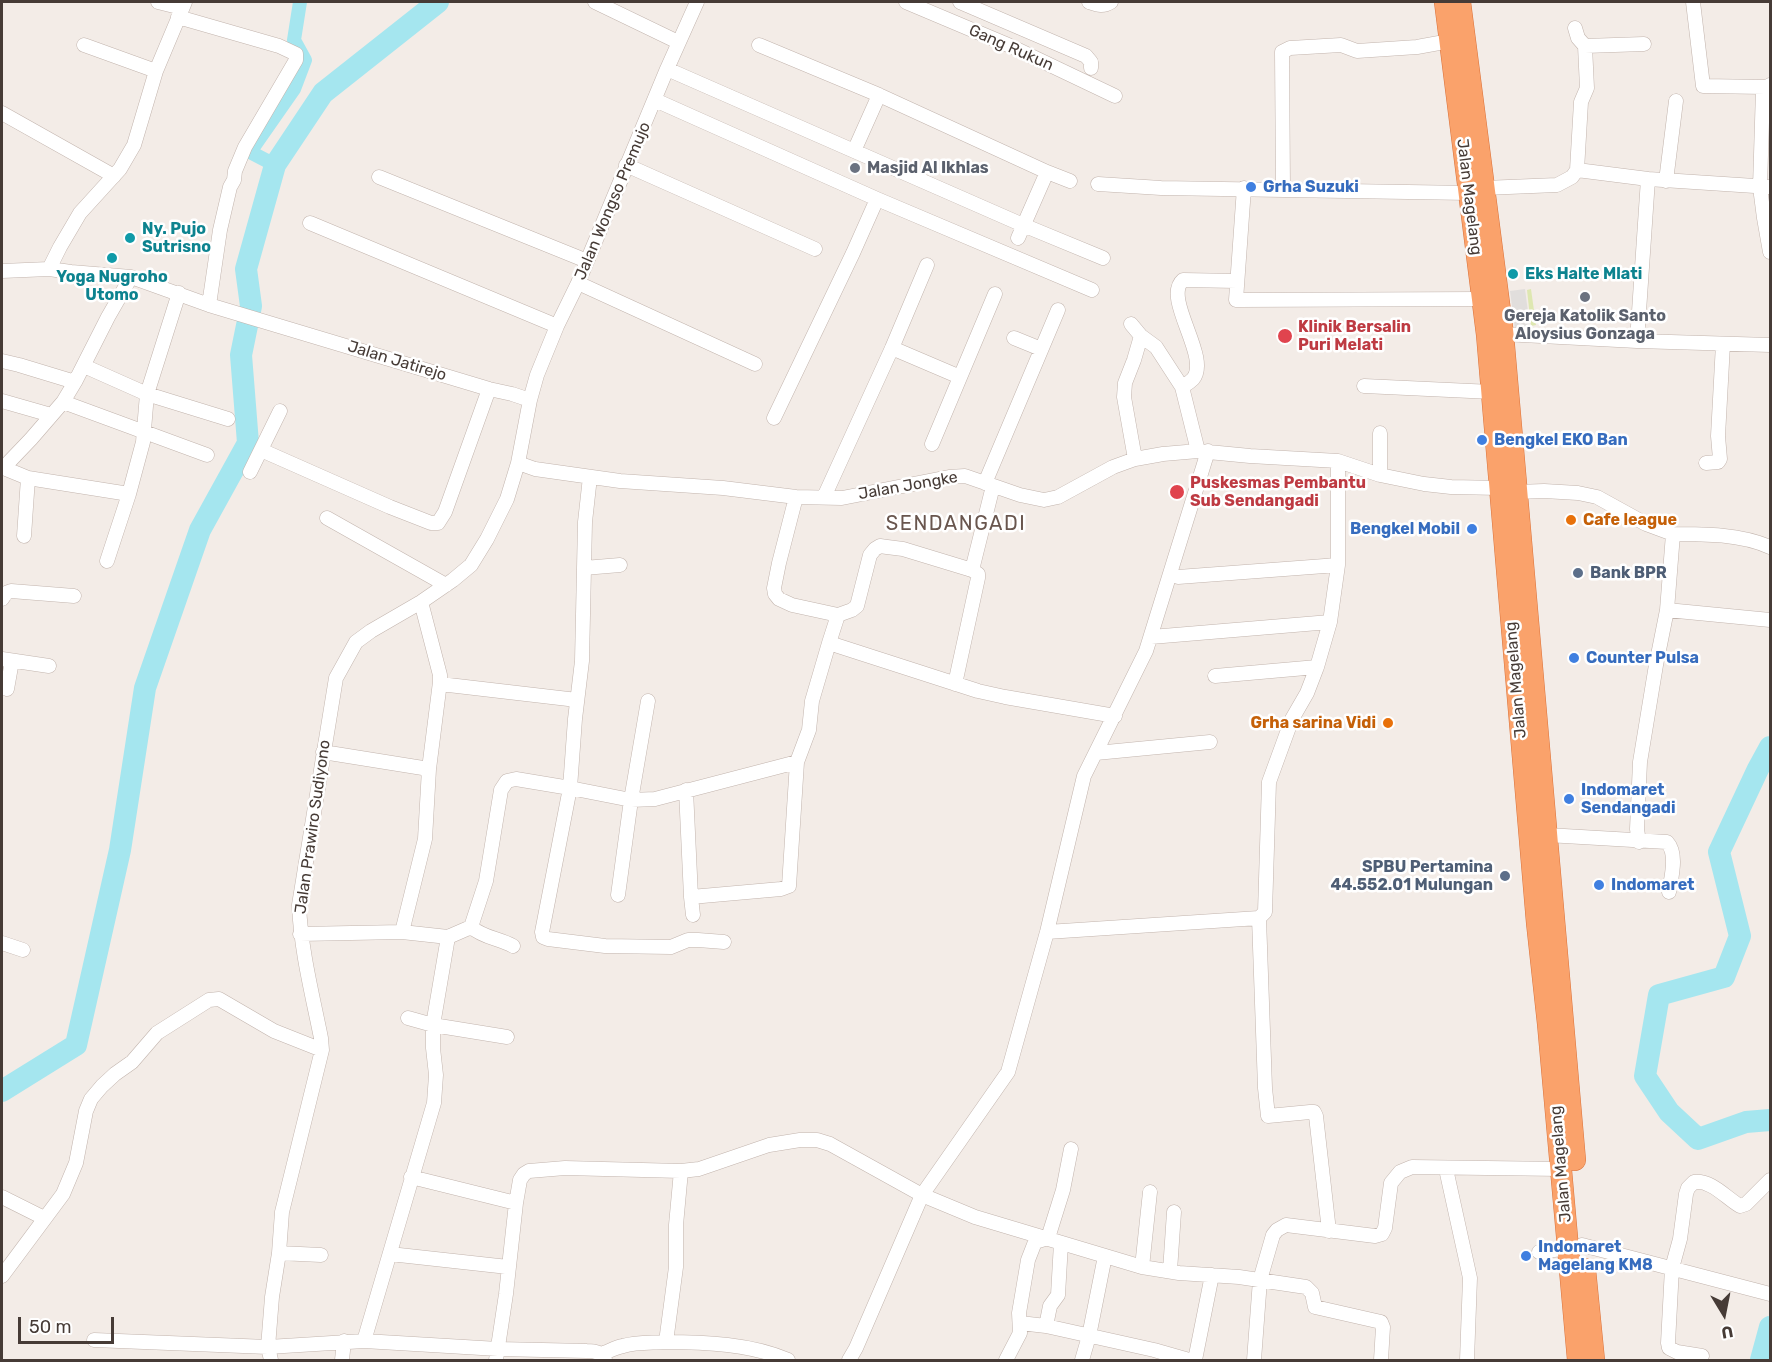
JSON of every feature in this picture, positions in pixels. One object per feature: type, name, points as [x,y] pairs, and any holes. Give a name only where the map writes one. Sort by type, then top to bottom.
[{"type":"highway","name":"Jalan Magelang","points":[[1444,2],[1449,41],[1503,334],[1508,490],[1537,923],[1556,1023],[1575,1246],[1578,1360]]},
{"type":"highway","name":"Jalan Magelang","points":[[1461,2],[1482,299],[1492,392],[1508,490],[1547,835],[1561,1169],[1594,1360]]},
{"type":"street","points":[[2,271],[49,269],[131,277],[209,305],[220,230],[235,171],[245,147],[296,60],[296,54],[182,9],[158,2]]},
{"type":"street","points":[[595,2],[678,42]]},
{"type":"street","name":"Jalan Wongso Premujo","points":[[530,400],[537,375],[557,326],[579,283],[626,165],[697,2]]},
{"type":"street","name":"Gang Rukun","points":[[906,2],[1008,45],[1115,96]]},
{"type":"street","points":[[960,2],[1086,56],[1091,62],[1091,68]]},
{"type":"street","points":[[1089,2],[1099,6],[1111,2]]},
{"type":"street","points":[[1694,2],[1703,86],[1768,86]]},
{"type":"street","points":[[49,269],[80,213],[120,169],[134,145],[156,72],[182,9]]},
{"type":"street","points":[[1098,184],[1161,188],[1476,190],[1557,185],[1572,177],[1577,170],[1581,102],[1587,88],[1585,46],[1578,38],[1575,28]]},
{"type":"street","points":[[1282,189],[1282,52],[1284,50],[1341,45],[1357,51],[1417,47],[1449,41]]},
{"type":"street","points":[[1585,46],[1644,44]]},
{"type":"street","points":[[84,45],[156,72]]},
{"type":"street","points":[[759,45],[879,95],[1070,181]]},
{"type":"street","points":[[667,69],[1103,258]]},
{"type":"street","points":[[1768,86],[1763,90],[1765,187],[1770,252]]},
{"type":"street","points":[[854,151],[879,95]]},
{"type":"street","points":[[655,100],[877,199],[1092,290]]},
{"type":"street","points":[[1666,180],[1676,101]]},
{"type":"street","points":[[2,113],[114,176]]},
{"type":"street","points":[[626,165],[815,249]]},
{"type":"street","points":[[1577,170],[1648,179],[1765,187]]},
{"type":"street","points":[[1018,238],[1047,172]]},
{"type":"street","points":[[379,177],[587,261]]},
{"type":"street","points":[[1637,341],[1648,179]]},
{"type":"street","points":[[1244,188],[1236,300],[1482,299]]},
{"type":"street","points":[[774,418],[877,199]]},
{"type":"street","points":[[310,223],[557,326]]},
{"type":"street","points":[[824,497],[927,265]]},
{"type":"street","points":[[129,494],[28,478],[7,471],[6,466],[63,402],[131,277]]},
{"type":"street","points":[[1182,387],[1193,379],[1197,371],[1197,363],[1180,308],[1179,283],[1183,280],[1237,280]]},
{"type":"street","points":[[579,283],[755,364]]},
{"type":"street","points":[[107,561],[129,494],[144,433],[147,394],[179,293]]},
{"type":"street","points":[[932,444],[995,294]]},
{"type":"street","name":"Jalan Jatirejo","points":[[209,305],[530,400]]},
{"type":"street","points":[[972,570],[989,484],[1058,310]]},
{"type":"street","points":[[849,1360],[922,1195],[1008,1072],[1047,932],[1084,776],[1142,660],[1151,637],[1203,451],[1182,387],[1155,347],[1131,324]]},
{"type":"street","points":[[1503,334],[1770,345]]},
{"type":"street","points":[[1135,459],[1124,397],[1125,383],[1141,336]]},
{"type":"street","points":[[1014,338],[1041,349]]},
{"type":"street","points":[[1706,463],[1718,462],[1720,459],[1718,430],[1723,344]]},
{"type":"street","points":[[892,348],[960,377]]},
{"type":"street","points":[[2,362],[75,382]]},
{"type":"street","points":[[84,366],[147,394],[228,419]]},
{"type":"street","points":[[1364,386],[1492,392]]},
{"type":"street","points":[[261,450],[390,507],[431,523],[438,523],[445,512],[489,389]]},
{"type":"street","name":"Jalan Prawiro Sudiyono","points":[[270,1354],[272,1297],[279,1253],[282,1212],[322,1050],[300,934],[299,905],[336,678],[356,642],[421,602],[471,564],[487,539],[507,499],[518,464],[530,400]]},
{"type":"street","points":[[2,401],[51,415]]},
{"type":"street","points":[[63,402],[207,455]]},
{"type":"street","points":[[250,472],[280,411]]},
{"type":"street","points":[[1380,433],[1380,475]]},
{"type":"street","name":"Jalan Jongke","points":[[518,464],[535,469],[620,481],[723,488],[796,497],[842,498],[949,477],[966,476],[1033,499],[1044,500],[1058,497],[1113,467],[1135,459],[1203,451],[1338,461],[1380,475],[1438,486],[1544,491],[1597,497],[1646,524],[1672,534]]},
{"type":"street","points":[[1329,1231],[1314,1112],[1268,1116],[1260,918],[1265,912],[1266,903],[1269,782],[1292,719],[1307,693],[1317,668],[1330,622],[1338,565],[1338,461]]},
{"type":"street","points":[[590,477],[585,522],[582,661],[570,788],[542,932],[543,937],[605,946],[671,947],[688,940],[724,942]]},
{"type":"street","points":[[24,536],[28,478]]},
{"type":"street","points":[[796,497],[774,588],[779,599],[792,605],[838,615],[852,610],[856,606],[870,555],[880,546],[903,549],[972,570],[978,574],[955,684]]},
{"type":"street","points":[[327,518],[446,585]]},
{"type":"street","points":[[1639,842],[1637,829],[1640,762],[1667,610],[1672,534],[1710,533],[1762,543],[1770,547]]},
{"type":"street","points":[[1178,577],[1338,565]]},
{"type":"street","points":[[584,568],[620,566]]},
{"type":"street","points":[[2,599],[6,593],[11,591],[74,596]]},
{"type":"street","points":[[402,932],[426,839],[429,769],[440,684],[440,675],[421,602]]},
{"type":"street","points":[[1667,610],[1770,620]]},
{"type":"street","points":[[691,897],[782,889],[789,886],[797,762],[809,730],[812,701],[838,615]]},
{"type":"street","points":[[1151,637],[1330,622]]},
{"type":"street","points":[[828,643],[955,684],[1005,697],[1115,716]]},
{"type":"street","points":[[7,689],[7,660],[48,666]]},
{"type":"street","points":[[1215,676],[1317,668]]},
{"type":"street","points":[[440,684],[577,700]]},
{"type":"street","points":[[618,895],[648,701]]},
{"type":"street","points":[[1096,753],[1210,742]]},
{"type":"street","points":[[323,752],[429,769]]},
{"type":"street","points":[[300,934],[402,932],[448,937],[471,927],[486,881],[501,790],[507,781],[516,779],[631,800],[655,799],[797,762]]},
{"type":"street","points":[[686,790],[693,915]]},
{"type":"street","points":[[1547,835],[1639,842],[1663,841],[1670,845],[1672,862],[1669,892]]},
{"type":"street","points":[[1047,932],[1260,918]]},
{"type":"street","points":[[471,927],[485,937],[494,938],[513,946]]},
{"type":"street","points":[[364,1341],[434,1103],[436,1075],[433,1025],[448,937]]},
{"type":"street","points":[[2,943],[23,950]]},
{"type":"street","points":[[2,1276],[63,1194],[76,1163],[91,1099],[115,1074],[132,1062],[157,1033],[209,1000],[219,999],[273,1031],[322,1050]]},
{"type":"street","points":[[408,1018],[433,1025],[507,1036]]},
{"type":"street","points":[[497,1355],[516,1203],[520,1180],[524,1174],[530,1171],[575,1168],[681,1171],[699,1169],[769,1145],[809,1139],[830,1144],[922,1195],[975,1217],[1142,1267],[1260,1280],[1309,1289],[1315,1307],[1320,1310],[1381,1322],[1383,1327],[1381,1360]]},
{"type":"street","points":[[1046,1326],[1050,1306],[1058,1295],[1055,1240],[1071,1149]]},
{"type":"street","points":[[1254,1360],[1260,1280],[1273,1235],[1277,1230],[1286,1225],[1375,1236],[1382,1233],[1385,1228],[1391,1183],[1400,1172],[1412,1167],[1561,1169]]},
{"type":"street","points":[[1446,1169],[1470,1278],[1467,1360]]},
{"type":"street","points":[[666,1342],[676,1267],[676,1225],[681,1171]]},
{"type":"street","points":[[411,1177],[516,1203]]},
{"type":"street","points":[[1702,1356],[1677,1352],[1669,1348],[1672,1268],[1680,1239],[1688,1188],[1698,1181],[1711,1185],[1740,1206],[1746,1204],[1770,1180]]},
{"type":"street","points":[[1142,1267],[1150,1192]]},
{"type":"street","points":[[2,1197],[44,1218]]},
{"type":"street","points":[[1170,1271],[1174,1212]]},
{"type":"street","points":[[1006,1360],[1020,1333],[1019,1313],[1029,1253],[1035,1242],[1055,1240]]},
{"type":"street","points":[[1539,1252],[1575,1246],[1672,1268],[1770,1294]]},
{"type":"street","points":[[279,1253],[321,1255]]},
{"type":"street","points":[[390,1254],[508,1266]]},
{"type":"street","points":[[1082,1360],[1105,1256]]},
{"type":"street","points":[[1195,1360],[1212,1275]]},
{"type":"street","points":[[1020,1323],[1046,1326],[1189,1360]]},
{"type":"street","points":[[94,1340],[270,1354],[344,1341],[364,1341],[497,1355],[587,1351],[595,1352],[603,1358],[623,1346],[666,1342],[715,1344],[764,1352],[788,1360]]},
{"type":"street","points":[[342,1360],[344,1341]]},
{"type":"green space","points":[[1531,289],[1536,325],[1531,326],[1527,290]]},
{"type":"shaded area","points":[[1525,289],[1530,327],[1515,329],[1510,291]]},
{"type":"waterway","points":[[275,165],[250,152],[294,89],[305,60],[294,40],[300,2]]},
{"type":"waterway","points":[[2,1091],[76,1045],[120,850],[145,688],[200,530],[248,443],[241,355],[251,306],[246,269],[275,165],[323,93],[438,2]]},
{"type":"waterway","points":[[1770,747],[1719,852],[1740,936],[1724,977],[1659,995],[1645,1076],[1669,1112],[1698,1139],[1746,1122],[1770,1120]]},
{"type":"waterway","points":[[1761,1360],[1770,1327]]},
{"type":"place","name":"Masjid Al Ikhlas","points":[[855,168]]},
{"type":"place","name":"Grha Suzuki","points":[[1251,187]]},
{"type":"place","name":"Ny. Pujo Sutrisno","points":[[130,238]]},
{"type":"place","name":"Yoga Nugroho Utomo","points":[[112,258]]},
{"type":"place","name":"Eks Halte Mlati","points":[[1513,274]]},
{"type":"place","name":"Gereja Katolik Santo Aloysius Gonzaga","points":[[1585,297]]},
{"type":"place","name":"Klinik Bersalin Puri Melati","points":[[1285,336]]},
{"type":"place","name":"Bengkel EKO Ban","points":[[1482,440]]},
{"type":"place","name":"Puskesmas Pembantu Sub Sendangadi","points":[[1177,492]]},
{"type":"place","name":"Cafe league","points":[[1571,520]]},
{"type":"place","name":"Bengkel Mobil","points":[[1472,529]]},
{"type":"place","name":"Bank BPR","points":[[1578,573]]},
{"type":"place","name":"Counter Pulsa","points":[[1574,658]]},
{"type":"place","name":"Grha sarina Vidi","points":[[1388,723]]},
{"type":"place","name":"Indomaret Sendangadi","points":[[1569,799]]},
{"type":"place","name":"SPBU Pertamina 44.552.01 Mulungan","points":[[1505,876]]},
{"type":"place","name":"Indomaret","points":[[1599,885]]},
{"type":"place","name":"Indomaret Magelang KM8","points":[[1526,1256]]},
{"type":"district","name":"SENDANGADI","points":[[956,524]]}]
